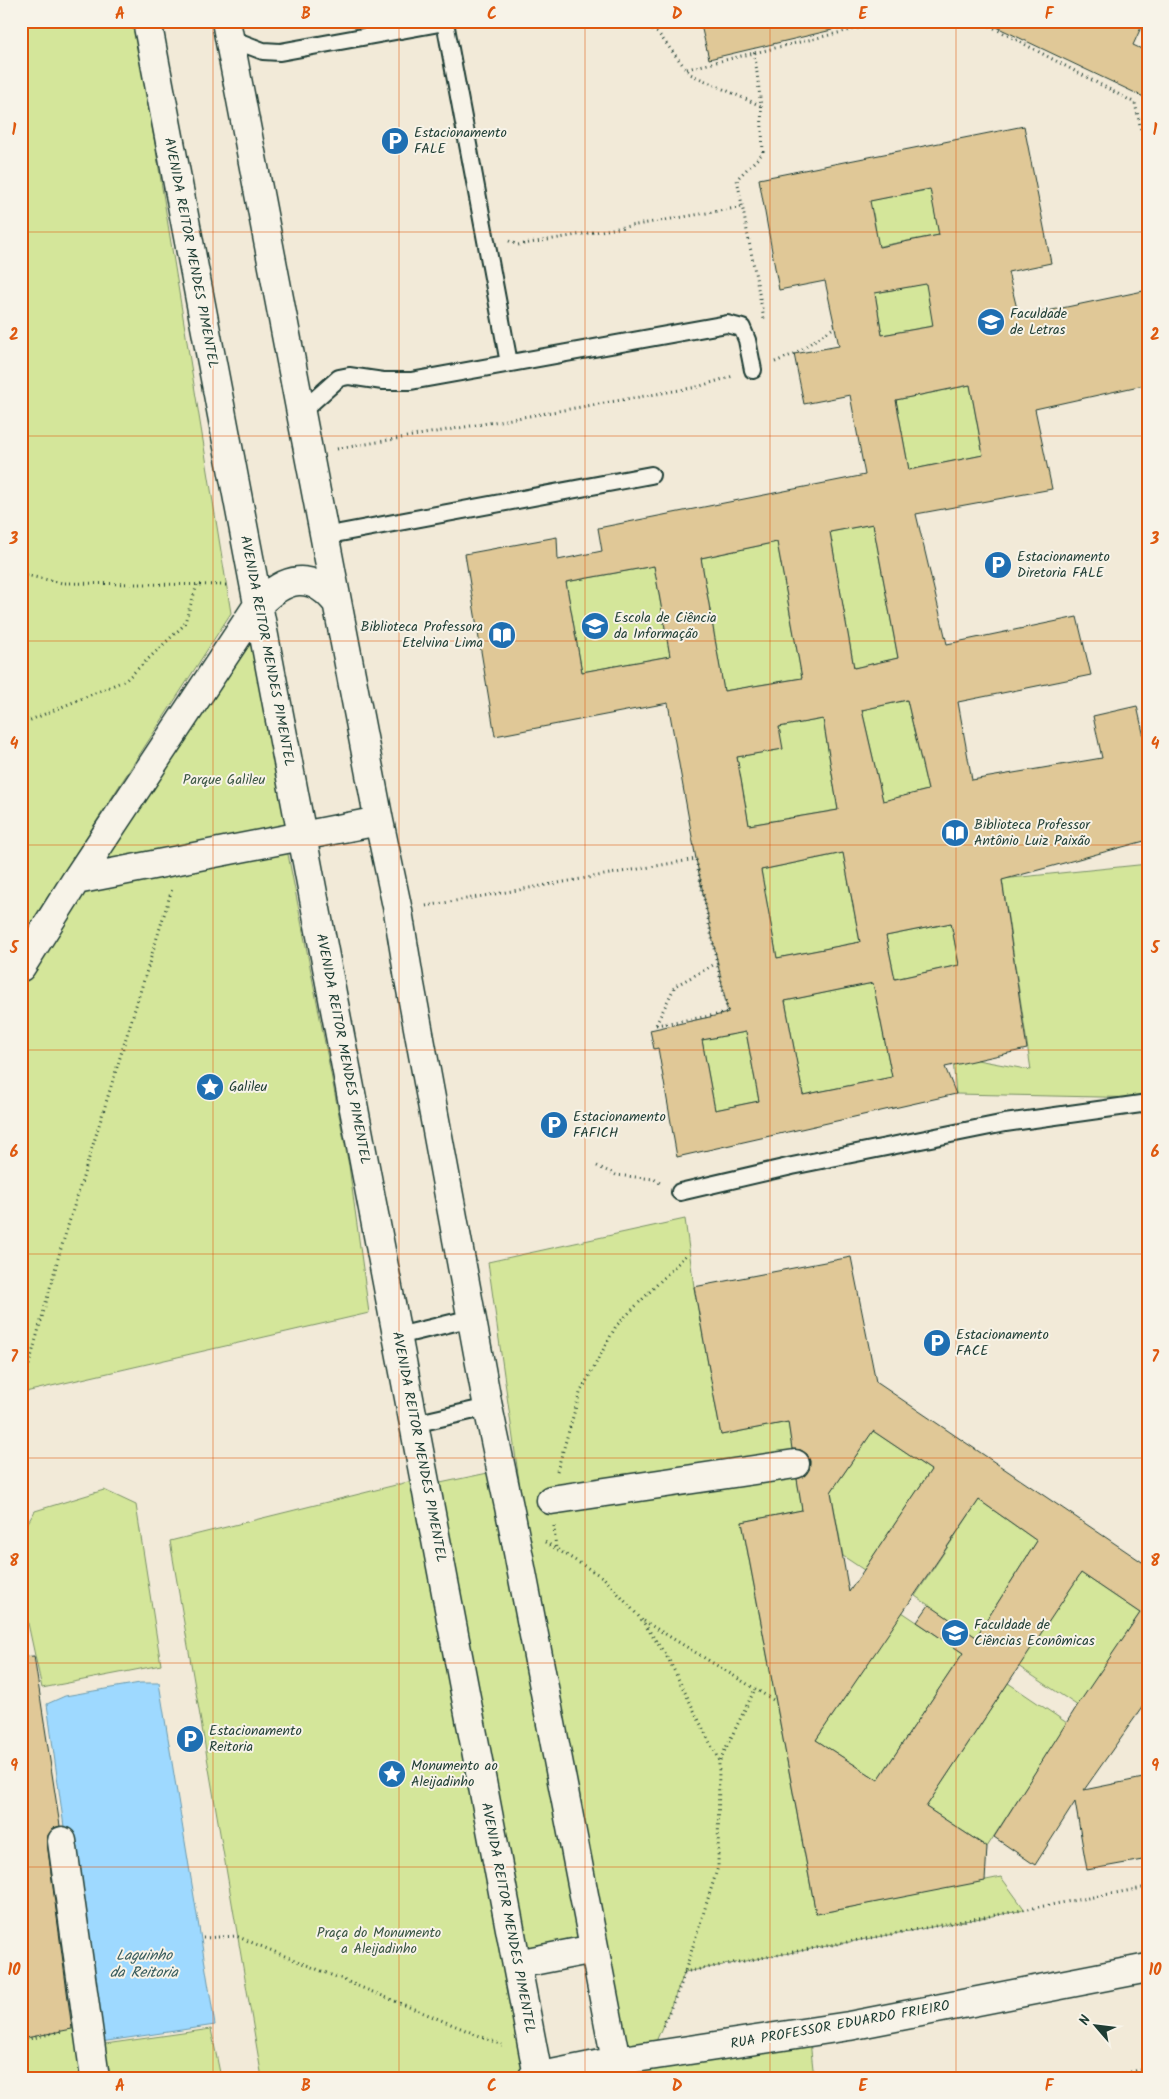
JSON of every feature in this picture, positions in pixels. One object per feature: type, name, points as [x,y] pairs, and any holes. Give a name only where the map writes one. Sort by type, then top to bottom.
[{"type":"street","name":"AVENIDA REITOR MENDES PIMENTEL","points":[[147,21],[517,1964],[535,2077]]},
{"type":"street","points":[[228,30],[300,412],[398,911],[488,1407],[512,1521],[616,2061]]},
{"type":"street","points":[[21,967],[256,595],[290,582],[308,581],[326,589],[337,603]]},
{"type":"street","points":[[76,880],[379,821]]},
{"type":"street","points":[[551,1500],[795,1464]]},
{"type":"street","points":[[62,1841],[87,2026],[96,2078]]},
{"type":"street","points":[[517,1964],[594,1949]]},
{"type":"street","name":"RUA PROFESSOR EDUARDO FRIEIRO","points":[[535,2077],[616,2061],[850,2026],[1148,1968]]},
{"type":"lane","points":[[228,30],[263,51],[280,52],[446,22],[509,363]]},
{"type":"lane","points":[[300,412],[339,378],[349,376],[383,381],[411,381],[727,324],[742,328],[747,340],[753,370]]},
{"type":"lane","points":[[324,536],[651,475]]},
{"type":"lane","points":[[680,1192],[792,1166],[1005,1123],[1148,1103]]},
{"type":"lane","points":[[398,1336],[472,1318]]},
{"type":"lane","points":[[414,1424],[488,1407]]},
{"type":"path","points":[[634,21],[658,33],[690,74],[761,106]]},
{"type":"path","points":[[687,69],[888,21]]},
{"type":"path","points":[[981,21],[1135,103],[1142,134]]},
{"type":"path","points":[[754,48],[761,106],[763,153],[737,179],[764,321]]},
{"type":"path","points":[[506,238],[518,245],[742,207]]},
{"type":"path","points":[[309,454],[697,387]]},
{"type":"path","points":[[21,574],[62,583],[197,585],[256,595]]},
{"type":"path","points":[[21,724],[126,680],[184,625],[197,585]]},
{"type":"path","points":[[21,1394],[59,1255],[182,859]]},
{"type":"path","points":[[398,911],[696,859],[728,1013],[656,1025],[675,986],[717,963]]},
{"type":"path","points":[[597,1166],[616,1175],[654,1179],[680,1192]]},
{"type":"path","points":[[556,1550],[551,1500],[557,1467],[580,1393],[616,1326],[688,1253]]},
{"type":"path","points":[[512,1521],[604,1578],[641,1619],[669,1660],[719,1761]]},
{"type":"path","points":[[641,1619],[775,1701]]},
{"type":"path","points":[[650,2056],[684,1972],[718,1867],[719,1761],[755,1688]]},
{"type":"path","points":[[684,1972],[1148,1887]]},
{"type":"path","points":[[203,1938],[236,1936],[499,2042],[506,2047]]},
{"type":"path","points":[[21,2040],[87,2026]]},
{"type":"path","points":[[1106,2078],[1148,2068]]},
{"type":"green space","points":[[21,21],[135,21],[231,613],[21,938]]},
{"type":"green space","points":[[950,186],[933,201],[939,235],[865,249],[876,232],[873,213],[859,215],[857,203]]},
{"type":"green space","points":[[961,277],[933,326],[882,335],[875,293]]},
{"type":"green space","points":[[970,385],[983,455],[909,470],[896,400]]},
{"type":"green space","points":[[873,524],[898,658],[854,668],[830,532]]},
{"type":"green space","points":[[777,542],[802,678],[724,691],[701,558]]},
{"type":"green space","points":[[654,566],[670,656],[582,672],[566,582]]},
{"type":"green space","name":"Parque Galileu","points":[[258,605],[302,836],[76,880]]},
{"type":"green space","points":[[907,700],[928,790],[883,801],[862,710]]},
{"type":"green space","points":[[823,719],[838,810],[749,825],[737,757],[782,749],[779,727]]},
{"type":"green space","points":[[286,844],[349,1166],[369,1313],[21,1393],[21,982],[75,896],[185,866]]},
{"type":"green space","points":[[843,853],[860,942],[777,958],[761,870]]},
{"type":"green space","points":[[1148,864],[1148,1098],[956,1094],[951,1036],[977,1060],[1031,1070],[1002,879]]},
{"type":"green space","points":[[951,923],[959,965],[895,979],[886,936]]},
{"type":"green space","points":[[873,983],[892,1077],[803,1095],[785,1001]]},
{"type":"green space","points":[[746,1032],[759,1101],[715,1110],[702,1040]]},
{"type":"green space","name":"Praça do Monumento a Aleijadinho","points":[[685,1219],[694,1287],[721,1435],[788,1422],[802,1510],[742,1522],[816,1914],[1001,1877],[1025,1910],[685,1972],[650,2056],[616,2061],[594,1949],[517,1964],[531,2078],[262,2078],[170,1541],[424,1478],[426,1486],[502,1470],[526,1530],[488,1262]]},
{"type":"green space","points":[[873,1431],[931,1470],[864,1570],[843,1556],[831,1492]]},
{"type":"green space","points":[[104,1490],[136,1505],[161,1665],[42,1688],[21,1591],[21,1534],[35,1511]]},
{"type":"green space","points":[[979,1500],[1037,1541],[976,1637],[915,1596]]},
{"type":"green space","points":[[1081,1573],[1140,1613],[1078,1706],[1018,1666]]},
{"type":"green space","points":[[902,1612],[963,1653],[878,1780],[816,1740]]},
{"type":"green space","points":[[1008,1683],[1067,1723],[987,1847],[926,1807]]},
{"type":"green space","points":[[82,2025],[86,2078],[21,2078],[21,2036]]},
{"type":"green space","points":[[211,2029],[221,2078],[95,2078],[91,2046]]},
{"type":"green space","points":[[809,2032],[814,2078],[572,2078]]},
{"type":"water","name":"Laguinho da Reitoria","points":[[140,1683],[159,1683],[215,2025],[94,2043],[47,1704],[65,1696]]},
{"type":"building","points":[[700,21],[831,21],[832,30],[709,59]]},
{"type":"building","points":[[984,21],[1144,21],[1133,45],[1148,52],[1148,99]]},
{"type":"building","points":[[1024,126],[1051,263],[1008,272],[1019,317],[1148,290],[1148,384],[1035,409],[1052,489],[916,514],[947,644],[1077,617],[1091,675],[958,702],[972,780],[1102,758],[1093,716],[1137,706],[1148,755],[1148,840],[1002,880],[1027,1049],[945,1067],[956,1094],[677,1157],[658,1048],[654,1049],[650,1030],[728,1013],[696,859],[668,703],[495,736],[465,554],[557,537],[558,560],[602,551],[598,528],[865,475],[850,395],[804,404],[794,354],[839,346],[825,281],[779,290],[759,179]],"holes":[[[930,189],[939,235],[879,247],[870,201]],[[926,284],[933,326],[882,335],[875,293]],[[970,385],[983,455],[909,470],[896,400]],[[873,524],[898,658],[854,668],[830,532]],[[777,542],[802,678],[724,691],[701,558]],[[654,566],[670,656],[582,672],[566,582]],[[907,700],[928,790],[883,801],[862,710]],[[823,719],[838,810],[749,825],[737,757],[783,749],[779,727]],[[843,853],[860,942],[777,958],[761,870]],[[951,923],[959,965],[895,979],[886,936]],[[873,983],[892,1077],[803,1095],[785,1001]],[[746,1032],[759,1101],[715,1110],[702,1040]]]},
{"type":"building","name":"Faculdade de Ciências Econômicas","points":[[851,1257],[876,1382],[1148,1566],[1148,1699],[1084,1790],[1148,1777],[1148,1859],[1087,1870],[1075,1802],[1035,1865],[994,1837],[1077,1706],[1140,1613],[1081,1573],[926,1807],[987,1847],[985,1881],[816,1914],[742,1522],[802,1510],[797,1479],[804,1476],[809,1470],[810,1461],[807,1454],[801,1450],[792,1449],[788,1422],[721,1435],[694,1287]],"holes":[[[873,1431],[931,1470],[849,1592],[831,1492]],[[979,1500],[1037,1541],[976,1637],[929,1605],[917,1622],[963,1653],[878,1780],[816,1740]]]},
{"type":"building","points":[[34,1656],[60,1826],[53,1828],[48,1835],[47,1843],[72,2029],[21,2039],[21,1657]]},
{"type":"place","name":"Estacionamento FALE","points":[[395,141]]},
{"type":"place","name":"Faculdade de Letras","points":[[991,322]]},
{"type":"place","name":"Estacionamento Diretoria FALE","points":[[998,565]]},
{"type":"place","name":"Escola de Ciência da Informação","points":[[595,626]]},
{"type":"place","name":"Biblioteca Professora Etelvina Lima","points":[[502,635]]},
{"type":"place","name":"Biblioteca Professor Antônio Luiz Paixão","points":[[955,833]]},
{"type":"place","name":"Galileu","points":[[210,1087]]},
{"type":"place","name":"Estacionamento FAFICH","points":[[554,1125]]},
{"type":"place","name":"Estacionamento FACE","points":[[937,1343]]},
{"type":"place","name":"Faculdade de Ciências Econômicas","points":[[955,1633]]},
{"type":"place","name":"Estacionamento Reitoria","points":[[190,1739]]},
{"type":"place","name":"Monumento ao Aleijadinho","points":[[392,1774]]}]
